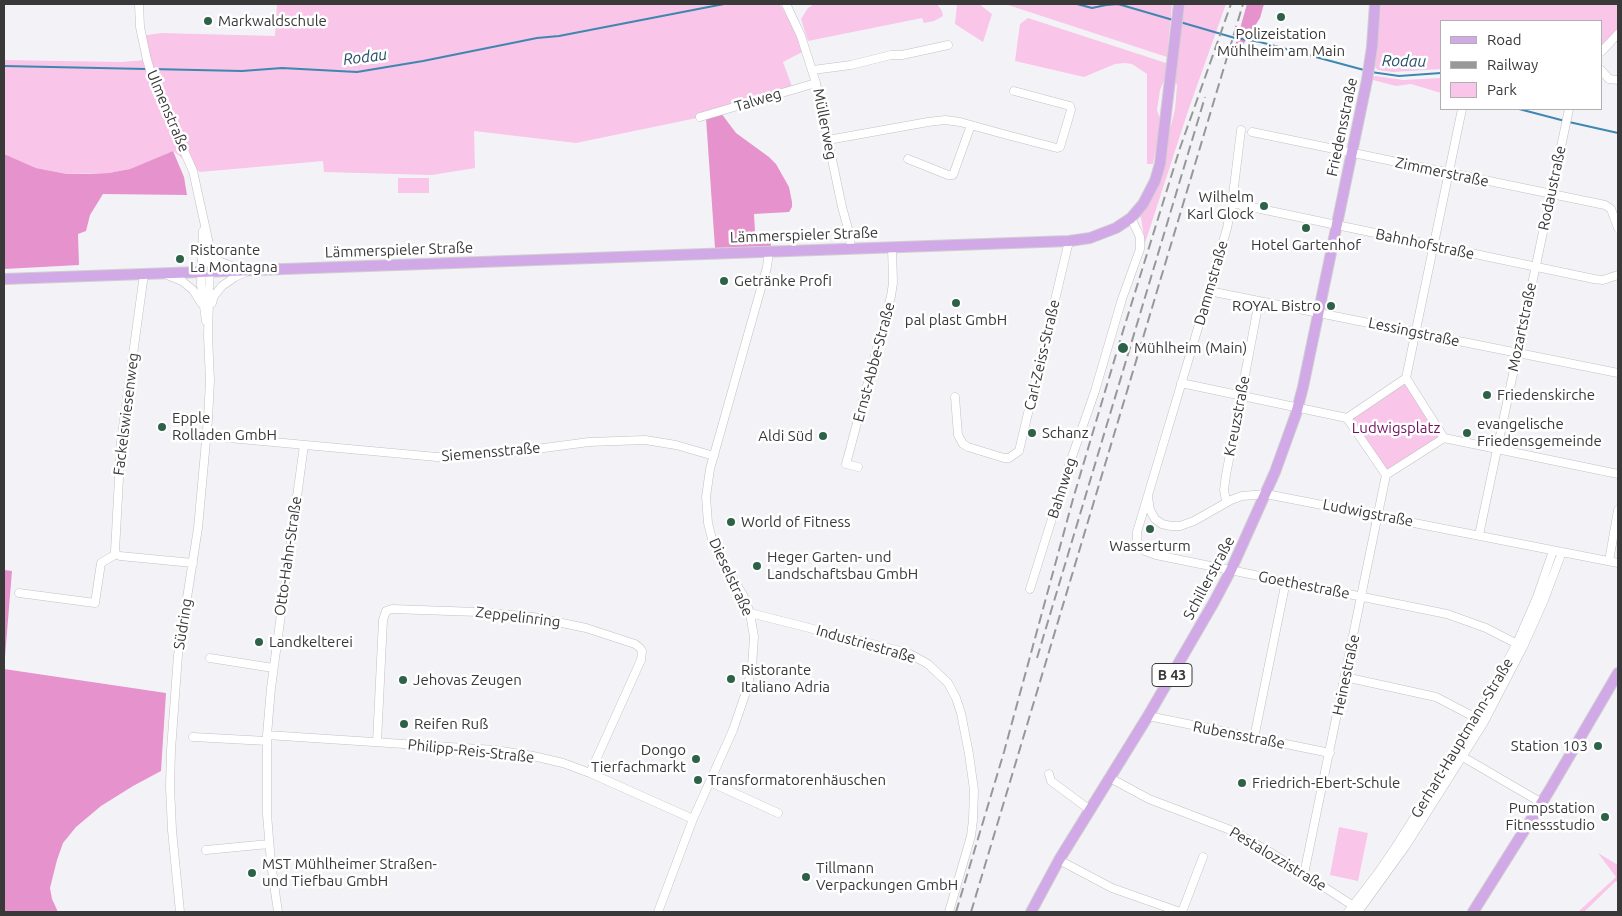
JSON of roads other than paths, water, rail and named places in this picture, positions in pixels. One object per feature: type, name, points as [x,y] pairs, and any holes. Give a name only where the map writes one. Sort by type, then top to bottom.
[{"type":"main road","name":"Lämmerspieler Straße","points":[[4,279],[1069,241],[1099,235],[1116,228],[1131,218],[1148,196],[1159,170],[1179,4]]},
{"type":"main road","name":"Friedensstraße","points":[[1337,225],[1369,66],[1375,4]]},
{"type":"main road","name":"Schillerstraße","points":[[1031,912],[1059,860],[1148,716],[1231,570],[1266,494],[1298,407],[1337,225]]},
{"type":"main road","points":[[1473,912],[1542,803],[1618,673]]},
{"type":"street","name":"Ulmenstraße","points":[[139,4],[140,27],[152,77],[193,171],[208,244],[205,272]]},
{"type":"street","name":"Müllerweg","points":[[786,4],[801,36],[813,70],[842,208],[850,236],[851,249]]},
{"type":"street","points":[[1602,51],[1618,34]]},
{"type":"street","points":[[813,70],[851,65],[891,55],[902,55],[948,45]]},
{"type":"street","points":[[1602,71],[1609,79],[1618,80]]},
{"type":"street","name":"Talweg","points":[[700,117],[816,83]]},
{"type":"street","points":[[828,140],[951,120],[1007,136],[1057,148],[1060,147],[1071,110],[1070,106],[1014,91]]},
{"type":"street","points":[[1348,418],[1406,378],[1462,110]]},
{"type":"street","name":"Rodaustraße","points":[[1535,266],[1568,110]]},
{"type":"street","points":[[908,159],[948,175],[953,175],[971,125]]},
{"type":"street","name":"Dammstraße","points":[[1149,490],[1225,236],[1232,203],[1241,130]]},
{"type":"street","name":"Zimmerstraße","points":[[1252,132],[1608,206],[1618,228]]},
{"type":"street","name":"Bahnhofstraße","points":[[1232,203],[1600,280],[1607,280],[1618,275]]},
{"type":"street","name":"Ulmenstraße","points":[[203,218],[205,272]]},
{"type":"street","name":"Bahnweg","points":[[1030,589],[1066,474],[1096,391],[1122,299],[1140,252],[1140,237],[1131,218]]},
{"type":"street","name":"Carl-Zeiss-Straße","points":[[954,397],[958,435],[963,444],[1006,458],[1019,451],[1069,241]]},
{"type":"street","name":"Lämmerspieler Straße","points":[[208,244],[218,261],[238,269],[250,271]]},
{"type":"street","name":"Ernst-Abbe-Straße","points":[[858,467],[846,464],[892,296],[894,283],[892,246]]},
{"type":"street","name":"Dieselstraße","points":[[658,912],[693,819],[733,730],[754,658],[754,637],[750,613],[743,595],[721,560],[710,534],[706,497],[714,456],[767,267],[769,252]]},
{"type":"street","name":"Mozartstraße","points":[[1478,535],[1535,266]]},
{"type":"street","name":"Lämmerspieler Straße","points":[[160,274],[182,281],[193,290],[207,308],[222,286],[235,277],[250,271]]},
{"type":"street","name":"Südring","points":[[180,912],[172,830],[171,750],[178,656],[198,528],[207,436],[210,381],[205,272]]},
{"type":"street","name":"Fackelswiesenweg","points":[[116,554],[121,442],[144,274]]},
{"type":"street","name":"Lessingstraße","points":[[1209,291],[1618,373]]},
{"type":"street","name":"Kreuzstraße","points":[[1226,501],[1225,480],[1259,301]]},
{"type":"street","points":[[1406,378],[1444,438]]},
{"type":"street","points":[[1181,384],[1348,418],[1386,475],[1444,438],[1618,474]]},
{"type":"street","name":"Siemensstraße","points":[[207,436],[414,456],[448,457],[491,455],[589,442],[645,440],[676,445],[714,456]]},
{"type":"street","name":"Otto-Hahn-Straße","points":[[278,912],[269,844],[267,738],[273,668],[304,444]]},
{"type":"street","name":"Heinestraße","points":[[1304,874],[1386,475]]},
{"type":"street","name":"Ludwigstraße","points":[[1149,490],[1148,500],[1152,514],[1162,524],[1171,526],[1180,526],[1194,521],[1226,501],[1242,496],[1266,494],[1618,563]]},
{"type":"street","name":"Goethestraße","points":[[1149,490],[1136,536],[1143,549],[1156,555],[1460,618],[1486,628],[1520,645]]},
{"type":"street","points":[[1609,561],[1618,510]]},
{"type":"street","name":"Gerhart-Hauptmann-Straße","points":[[1354,910],[1405,847],[1463,757],[1480,720],[1520,645],[1537,597],[1558,551]]},
{"type":"street","points":[[19,593],[95,603],[101,563],[116,554],[120,556],[192,563]]},
{"type":"street","points":[[1254,738],[1286,581]]},
{"type":"street","name":"Zeppelinring","points":[[377,742],[382,620],[386,611],[389,609],[402,609],[533,616],[586,628],[635,644],[642,651],[641,660],[590,773]]},
{"type":"street","name":"Industriestraße","points":[[750,613],[908,653],[933,668],[948,683],[961,713],[974,790],[971,836],[948,912]]},
{"type":"street","points":[[210,658],[273,668]]},
{"type":"street","points":[[1346,677],[1436,697],[1480,720]]},
{"type":"street","name":"Rubensstraße","points":[[1148,716],[1330,753]]},
{"type":"street","name":"Gerhart-Hauptmann-Straße","points":[[1354,910],[1462,744],[1480,720]]},
{"type":"street","points":[[193,737],[267,738]]},
{"type":"street","name":"Philipp-Reis-Straße","points":[[267,738],[377,742],[515,752],[556,761],[590,773],[693,819]]},
{"type":"street","points":[[1462,744],[1460,752],[1463,757],[1542,803]]},
{"type":"street","points":[[1048,774],[1051,781],[1090,810]]},
{"type":"street","name":"Pestalozzistraße","points":[[1110,778],[1149,799],[1233,831],[1260,845],[1354,910]]},
{"type":"street","points":[[710,782],[778,813]]},
{"type":"street","points":[[206,850],[269,844]]},
{"type":"street","points":[[1059,860],[1117,890],[1171,911],[1181,912],[1203,857]]},
{"type":"waterway","name":"Rodau","points":[[151,69],[242,71],[282,68],[357,72],[724,4]]},
{"type":"waterway","name":"Rodau","points":[[1077,4],[1092,8],[1118,4],[1173,20]]},
{"type":"waterway","name":"Rodau","points":[[1180,22],[1235,38],[1260,42],[1364,70]]},
{"type":"waterway","name":"Rodau","points":[[4,66],[146,69]]},
{"type":"waterway","name":"Rodau","points":[[1371,72],[1399,76],[1440,73]]},
{"type":"waterway","name":"Rodau","points":[[1523,110],[1565,121]]},
{"type":"waterway","name":"Rodau","points":[[1569,122],[1618,133]]},
{"type":"railway","points":[[956,912],[1004,752],[1073,499],[1123,331],[1180,148],[1231,4]]},
{"type":"railway","points":[[971,912],[1243,4]]},
{"type":"railway","points":[[1037,658],[1205,97]]},
{"type":"place","name":"Polizeistation Mühlheim am Main","points":[[1281,17]]},
{"type":"place","name":"Markwaldschule","points":[[208,21]]},
{"type":"place","name":"Wilhelm Karl Glock","points":[[1264,206]]},
{"type":"place","name":"Hotel Gartenhof","points":[[1306,228]]},
{"type":"place","name":"Ristorante La Montagna","points":[[180,259]]},
{"type":"place","name":"Getränke Profi","points":[[724,281]]},
{"type":"place","name":"pal plast GmbH","points":[[956,303]]},
{"type":"place","name":"ROYAL Bistro","points":[[1331,306]]},
{"type":"place","name":"Mühlheim (Main)","points":[[1123,348]]},
{"type":"place","name":"Friedenskirche","points":[[1487,395]]},
{"type":"place","name":"Epple Rolladen GmbH","points":[[162,427]]},
{"type":"place","name":"Schanz","points":[[1032,433]]},
{"type":"place","name":"evangelische Friedensgemeinde","points":[[1467,433]]},
{"type":"place","name":"Aldi Süd","points":[[823,436]]},
{"type":"place","name":"World of Fitness","points":[[731,522]]},
{"type":"place","name":"Wasserturm","points":[[1150,529]]},
{"type":"place","name":"Heger Garten- und Landschaftsbau GmbH","points":[[757,566]]},
{"type":"place","name":"Landkelterei","points":[[259,642]]},
{"type":"place","name":"Ristorante Italiano Adria","points":[[731,679]]},
{"type":"place","name":"Jehovas Zeugen","points":[[403,680]]},
{"type":"place","name":"Reifen Ruß","points":[[404,724]]},
{"type":"place","name":"Station 103","points":[[1598,746]]},
{"type":"place","name":"Dongo Tierfachmarkt","points":[[696,759]]},
{"type":"place","name":"Transformatorenhäuschen","points":[[698,780]]},
{"type":"place","name":"Friedrich-Ebert-Schule","points":[[1242,783]]},
{"type":"place","name":"Pumpstation Fitnessstudio","points":[[1605,817]]},
{"type":"place","name":"MST Mühlheimer Straßen- und Tiefbau GmbH","points":[[252,873]]},
{"type":"place","name":"Tillmann Verpackungen GmbH","points":[[806,877]]},
{"type":"park label","name":"Ludwigsplatz","points":[[1396,428]]}]
